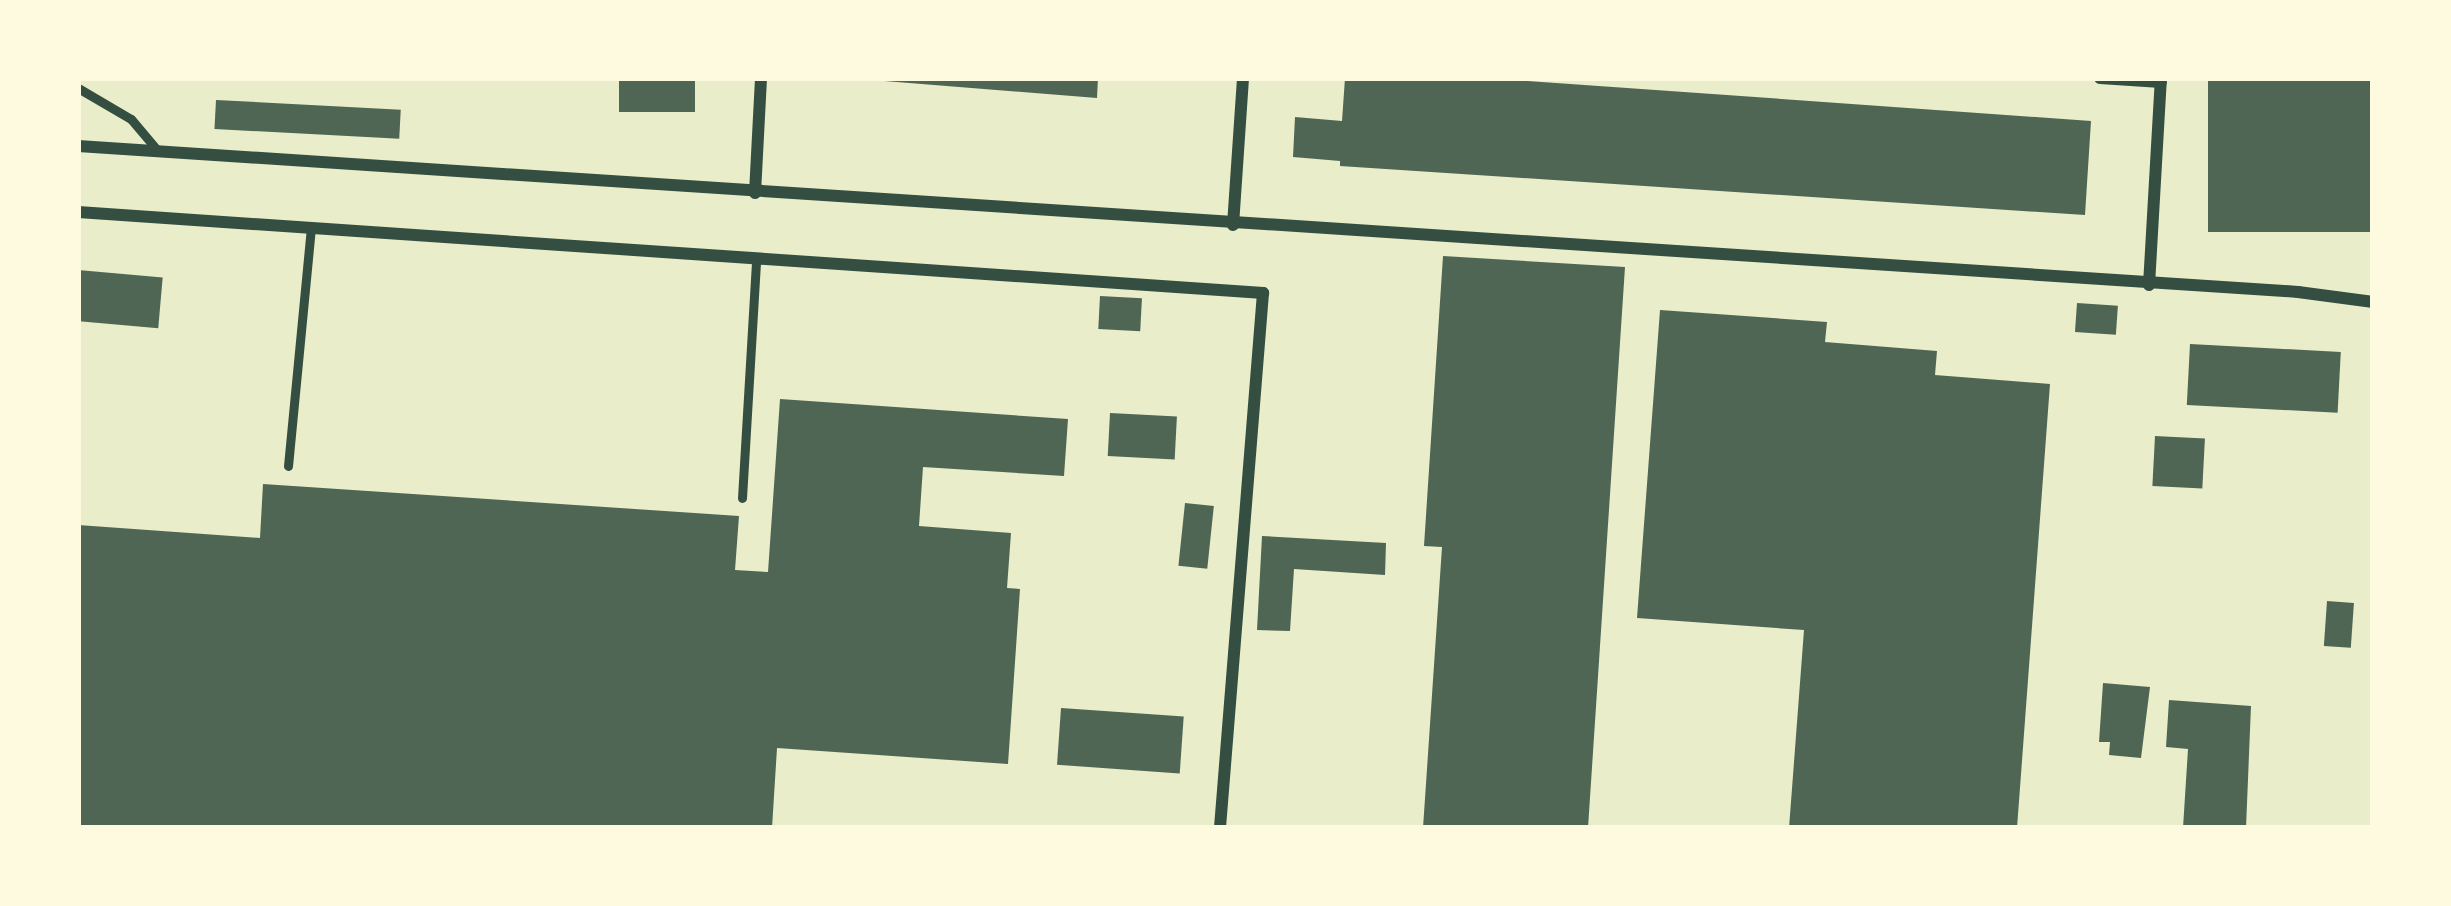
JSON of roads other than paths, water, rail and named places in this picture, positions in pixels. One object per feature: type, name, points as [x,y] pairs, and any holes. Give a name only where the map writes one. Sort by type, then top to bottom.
[{"type":"street","points":[[754,193],[761,78]]},
{"type":"street","points":[[1233,225],[1243,78]]},
{"type":"street","points":[[2100,78],[2161,80],[2149,285]]},
{"type":"street","points":[[78,146],[2373,302]]},
{"type":"street","points":[[78,212],[1263,293],[1220,828]]},
{"type":"lane","points":[[78,88],[131,119],[158,151]]},
{"type":"lane","points":[[288,466],[311,228]]},
{"type":"lane","points":[[742,498],[757,260]]}]
